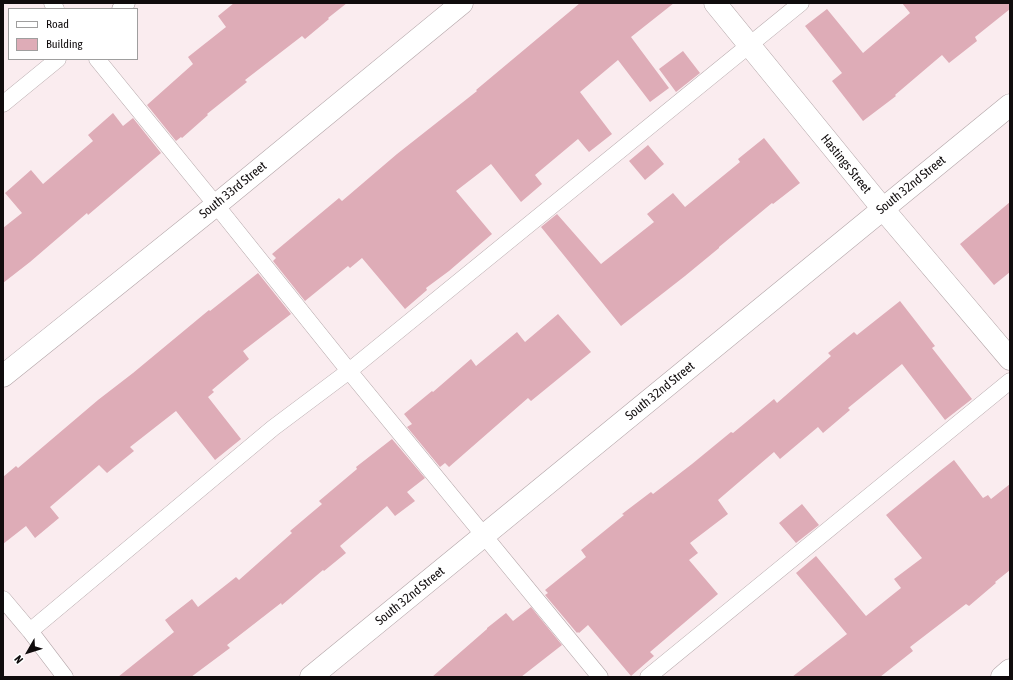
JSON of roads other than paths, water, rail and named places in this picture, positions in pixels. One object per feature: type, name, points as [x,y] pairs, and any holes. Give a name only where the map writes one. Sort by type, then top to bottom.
[{"type":"street","name":"South 33rd Street","points":[[3,376],[216,205],[462,3]]},
{"type":"street","name":"Hastings Street","points":[[715,3],[883,208],[1010,359]]},
{"type":"street","name":"South 32nd Street","points":[[311,677],[1010,105]]},
{"type":"street","points":[[1002,677],[1010,670]]},
{"type":"lane","points":[[30,631],[92,581],[273,428],[349,371],[800,3]]},
{"type":"lane","points":[[3,104],[57,60]]},
{"type":"lane","points":[[98,60],[349,371],[600,677]]},
{"type":"lane","points":[[648,677],[1010,381]]},
{"type":"lane","points":[[3,599],[66,677]]}]
